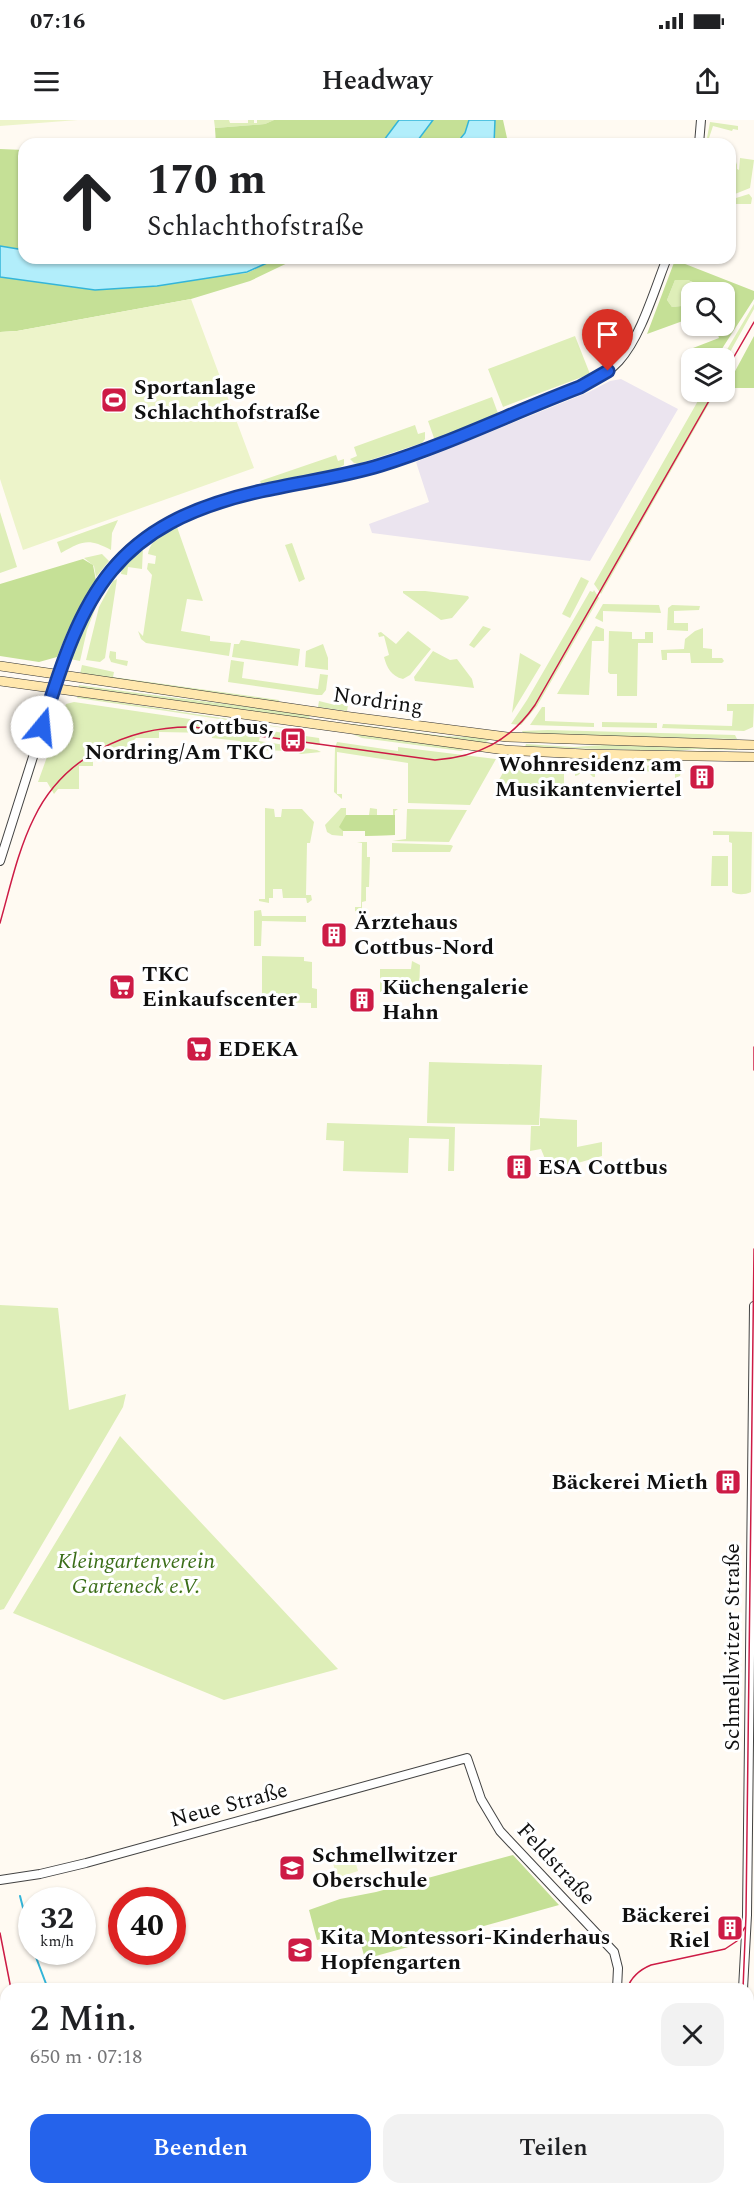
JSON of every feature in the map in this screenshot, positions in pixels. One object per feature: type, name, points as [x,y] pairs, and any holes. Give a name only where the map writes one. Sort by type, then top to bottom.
[{"type":"main road","name":"Nordring","points":[[0,666],[351,717],[521,738],[754,745]]},
{"type":"main road","name":"Nordring","points":[[0,681],[512,750],[754,758]]},
{"type":"main road","points":[[512,750],[521,738]]},
{"type":"street","points":[[700,138],[701,120]]},
{"type":"street","points":[[0,861],[74,632],[106,575],[120,559],[149,535],[195,512],[260,491],[383,464],[580,387],[608,371],[627,351],[634,340],[665,264]]},
{"type":"street","name":"Schmellwitzer Straße","points":[[743,1983],[747,1915],[754,1306]]},
{"type":"street","name":"Neue Straße","points":[[0,1880],[40,1874],[86,1863],[467,1758]]},
{"type":"street","name":"Feldstraße","points":[[467,1758],[481,1799],[500,1831],[614,1952],[618,1968],[617,1983]]},
{"type":"shaded area","points":[[621,379],[678,409],[590,561],[372,533],[369,524],[429,502],[416,462],[589,392],[610,381]]},
{"type":"green space","points":[[0,120],[78,120],[0,126]]},
{"type":"green space","points":[[214,120],[248,123],[248,120],[254,120],[254,123],[257,123],[257,120],[274,120],[265,124],[215,128]]},
{"type":"green space","points":[[274,120],[399,120],[386,138],[216,138],[215,128],[265,124]]},
{"type":"green space","points":[[433,120],[469,120],[461,138],[420,138]]},
{"type":"green space","points":[[495,120],[503,120],[507,138],[494,138]]},
{"type":"green space","points":[[710,122],[738,126],[738,130],[733,129],[732,131],[713,126],[707,138]]},
{"type":"green space","points":[[0,149],[18,150],[18,249],[0,246]]},
{"type":"green space","points":[[740,158],[754,160],[750,188],[736,194],[737,162],[739,170]]},
{"type":"green space","points":[[749,194],[752,198],[751,204],[736,204],[736,198]]},
{"type":"green space","points":[[266,264],[285,264],[250,281],[191,299],[17,331],[0,332],[0,277],[95,290],[247,273]]},
{"type":"green space","points":[[673,264],[685,264],[731,282],[675,280],[667,300],[672,307],[681,306],[681,322],[647,334]]},
{"type":"green space","points":[[675,280],[692,282],[681,282],[681,306],[672,307],[667,300]]},
{"type":"green space","points":[[735,284],[754,291],[754,299],[735,328]]},
{"type":"green space","name":"Sportanlage Schlachthofstraße","points":[[191,299],[254,468],[23,550],[0,479],[0,332],[17,331]]},
{"type":"green space","points":[[754,304],[754,309],[732,348],[728,348]]},
{"type":"green space","points":[[575,336],[590,374],[503,407],[488,369]]},
{"type":"green space","points":[[718,336],[730,336],[722,348],[693,348],[719,338]]},
{"type":"green space","points":[[754,336],[754,388],[735,388],[735,371]]},
{"type":"green space","points":[[492,397],[499,416],[438,439],[434,438],[428,421]]},
{"type":"green space","points":[[697,402],[710,402],[601,594],[594,584]]},
{"type":"green space","points":[[415,425],[418,434],[425,432],[425,439],[422,443],[358,464],[350,459],[357,456],[354,447]]},
{"type":"green space","points":[[336,455],[338,461],[344,459],[344,465],[337,469],[304,479],[270,485],[262,486],[260,481]]},
{"type":"green space","points":[[0,512],[17,567],[0,573]]},
{"type":"green space","points":[[118,520],[112,533],[111,550],[86,542],[61,553],[57,542]]},
{"type":"green space","points":[[177,527],[203,601],[187,599],[181,631],[210,636],[210,641],[231,643],[229,656],[146,643],[141,639],[138,631],[143,636],[152,575],[147,569],[148,563],[155,564],[156,556],[148,554],[152,544],[159,537]]},
{"type":"green space","points":[[292,543],[305,579],[299,582],[285,545]]},
{"type":"green space","points":[[143,548],[142,569],[128,567],[127,575],[121,574],[122,568]]},
{"type":"green space","points":[[102,554],[109,561],[96,577],[94,566],[84,558]]},
{"type":"green space","points":[[83,559],[93,565],[96,581],[68,630],[57,657],[39,662],[0,656],[0,584]]},
{"type":"green space","points":[[581,577],[589,581],[570,618],[562,614]]},
{"type":"green space","points":[[117,579],[105,658],[100,662],[86,660],[99,607],[113,581]]},
{"type":"green space","points":[[594,590],[599,598],[537,706],[521,725],[511,724],[590,591]]},
{"type":"green space","points":[[403,591],[425,591],[468,596],[469,598],[452,618],[441,620]]},
{"type":"green space","points":[[97,598],[99,599],[87,630],[80,661],[70,659]]},
{"type":"green space","points":[[603,604],[659,605],[661,613],[603,611],[603,622],[595,618]]},
{"type":"green space","points":[[672,605],[700,606],[699,610],[674,611],[674,623],[688,623],[688,631],[667,630],[668,608]]},
{"type":"green space","points":[[483,626],[491,629],[474,648],[469,645]]},
{"type":"green space","points":[[596,626],[604,629],[604,641],[592,641],[589,695],[557,694]]},
{"type":"green space","points":[[703,628],[703,648],[712,649],[712,658],[722,658],[724,661],[722,663],[691,663],[690,653],[667,653],[667,660],[662,660],[661,650],[684,649],[685,639]]},
{"type":"green space","points":[[408,631],[431,649],[410,675],[403,679],[395,676],[388,668],[384,657],[389,655],[384,636],[379,637],[378,633],[381,632],[396,644]]},
{"type":"green space","points":[[609,631],[632,632],[632,639],[645,639],[645,632],[653,632],[653,643],[638,643],[637,696],[617,696],[617,674],[608,672]]},
{"type":"green space","points":[[241,640],[300,649],[298,666],[232,657],[234,644],[239,644]]},
{"type":"green space","points":[[323,644],[328,658],[328,670],[305,667],[306,651]]},
{"type":"green space","points":[[110,651],[116,652],[116,659],[128,661],[127,666],[111,662]]},
{"type":"green space","points":[[433,651],[450,660],[457,659],[472,679],[474,688],[415,681],[414,677]]},
{"type":"green space","points":[[520,653],[541,665],[512,713]]},
{"type":"green space","points":[[231,660],[244,662],[242,678],[318,689],[320,674],[328,675],[326,690],[322,695],[317,695],[228,682]]},
{"type":"green space","points":[[82,665],[114,672],[113,677],[279,700],[278,702],[80,674]]},
{"type":"green space","points":[[79,685],[310,715],[309,720],[78,688]]},
{"type":"green space","points":[[78,696],[307,731],[77,698]]},
{"type":"green space","points":[[319,701],[348,705],[347,711],[318,707]]},
{"type":"green space","points":[[74,702],[319,738],[320,745],[260,736],[259,741],[321,752],[301,754],[293,751],[250,750],[244,748],[240,741],[212,738],[212,733],[159,732],[159,738],[136,738],[134,750],[106,751],[106,756],[93,756],[93,766],[79,766],[79,789],[58,789],[54,794],[47,782],[38,782],[66,704]]},
{"type":"green space","points":[[727,704],[754,704],[753,727],[744,731],[662,728],[663,724],[732,726],[733,711],[727,711]]},
{"type":"green space","points":[[542,707],[545,707],[545,721],[594,723],[594,727],[530,725]]},
{"type":"green space","points":[[602,722],[657,723],[657,728],[602,727]]},
{"type":"green space","points":[[353,724],[444,736],[493,738],[484,743],[353,726]]},
{"type":"green space","points":[[522,731],[735,735],[737,739],[551,735],[523,733]]},
{"type":"green space","points":[[352,734],[467,749],[461,751],[362,738]]},
{"type":"green space","points":[[337,742],[398,751],[398,747],[496,759],[470,805],[408,803],[408,763],[337,752],[337,794],[342,794],[342,799],[334,792]]},
{"type":"green space","points":[[526,744],[574,747],[604,745],[737,747],[737,750],[678,751],[525,747]]},
{"type":"green space","points":[[594,758],[680,760],[681,762],[590,761]]},
{"type":"green space","points":[[510,760],[581,764],[579,775],[575,776],[575,770],[564,770],[564,786],[582,787],[582,782],[586,790],[495,787]]},
{"type":"green space","points":[[588,765],[682,766],[680,776],[675,778],[675,772],[595,770],[595,777],[593,777],[589,773]]},
{"type":"green space","points":[[588,781],[592,781],[592,787],[674,788],[675,783],[679,789],[677,792],[606,790],[591,787]]},
{"type":"green space","points":[[265,808],[274,809],[275,817],[281,817],[282,809],[302,809],[314,822],[310,843],[307,843],[306,895],[311,895],[312,900],[308,903],[306,898],[283,898],[282,889],[273,889],[273,898],[269,898],[269,903],[259,901],[259,899],[265,899]]},
{"type":"green space","points":[[341,808],[346,808],[346,815],[369,815],[370,808],[377,809],[377,815],[393,815],[393,809],[398,809],[395,811],[395,835],[365,836],[365,831],[343,831],[343,836],[332,835],[327,832],[325,825]]},
{"type":"green space","points":[[407,809],[467,810],[449,842],[392,841],[406,839]]},
{"type":"green space","points":[[346,815],[395,815],[395,835],[365,836],[365,831],[343,831],[339,827]]},
{"type":"green space","points":[[713,831],[752,832],[751,892],[736,894],[732,892],[732,843],[729,842],[729,835],[713,835]]},
{"type":"green space","points":[[357,842],[367,842],[367,857],[370,857],[369,887],[366,887],[366,901],[362,902],[362,913],[355,911],[355,907],[361,907],[362,843]]},
{"type":"green space","points":[[392,843],[453,846],[450,852],[392,852]]},
{"type":"green space","points":[[712,856],[728,856],[728,886],[711,886]]},
{"type":"green space","points":[[261,910],[262,916],[306,916],[306,922],[262,921],[261,946],[254,946],[254,911]]},
{"type":"green space","points":[[262,956],[304,957],[304,961],[312,962],[312,988],[317,989],[317,1008],[311,1008],[311,1003],[262,1002]]},
{"type":"green space","points":[[412,961],[420,965],[419,993],[380,992],[380,969],[411,969]]},
{"type":"green space","points":[[429,1062],[542,1065],[539,1125],[427,1123]]},
{"type":"green space","points":[[540,1118],[577,1120],[577,1147],[602,1142],[602,1156],[550,1171],[541,1149],[530,1151],[531,1126],[540,1126]]},
{"type":"green space","points":[[327,1123],[455,1127],[454,1171],[448,1171],[449,1139],[409,1138],[408,1173],[343,1171],[344,1141],[326,1140]]},
{"type":"green space","points":[[0,1305],[58,1308],[69,1410],[126,1394],[123,1407],[109,1431],[4,1609],[0,1610]]},
{"type":"green space","name":"Kleingartenverein Garteneck e.V.","points":[[120,1436],[338,1669],[224,1700],[13,1613]]},
{"type":"green space","points":[[513,1855],[559,1905],[365,1959],[357,1930],[317,1940],[309,1910],[340,1899],[376,1892]]},
{"type":"green space","points":[[354,1857],[358,1871],[337,1878],[333,1863]]},
{"type":"water","points":[[399,120],[433,120],[420,138],[386,138]]},
{"type":"water","points":[[469,120],[495,120],[494,138],[461,138]]},
{"type":"water","points":[[0,246],[18,249],[18,264],[265,264],[247,272],[157,286],[95,290],[0,277]]},
{"type":"waterway","points":[[39,1965],[46,1983]]},
{"type":"tram line","points":[[735,355],[754,322]]},
{"type":"tram line","points":[[0,923],[23,843],[46,797],[80,762],[122,739],[145,732],[193,727],[435,760],[479,751],[504,737],[525,718],[535,705],[708,402]]},
{"type":"tram line","points":[[754,1047],[754,1070]]},
{"type":"tram line","points":[[743,1983],[754,1249]]},
{"type":"tram line","points":[[630,1983],[633,1977],[651,1965],[725,1949],[737,1941],[745,1927]]},
{"type":"tram line","points":[[0,1933],[10,1983]]},
{"type":"place","name":"Sportanlage Schlachthofstraße","points":[[114,400]]},
{"type":"place","name":"Cottbus, Nordring/Am TKC","points":[[293,740]]},
{"type":"place","name":"Wohnresidenz am Musikantenviertel","points":[[702,777]]},
{"type":"place","name":"Ärztehaus Cottbus-Nord","points":[[334,935]]},
{"type":"place","name":"TKC Einkaufscenter","points":[[122,987]]},
{"type":"place","name":"Küchengalerie Hahn","points":[[362,1000]]},
{"type":"place","name":"EDEKA","points":[[199,1049]]},
{"type":"place","name":"ESA Cottbus","points":[[519,1167]]},
{"type":"place","name":"Bäckerei Mieth","points":[[728,1482]]},
{"type":"place","name":"Schmellwitzer Oberschule","points":[[292,1868]]},
{"type":"place","name":"Bäckerei Riel","points":[[730,1928]]},
{"type":"place","name":"Kita Montessori-Kinderhaus Hopfengarten","points":[[300,1950]]},
{"type":"route","points":[[42,727],[74,632],[91,600],[106,575],[120,559],[149,535],[177,519],[228,500],[383,464],[580,387],[608,371]]}]
